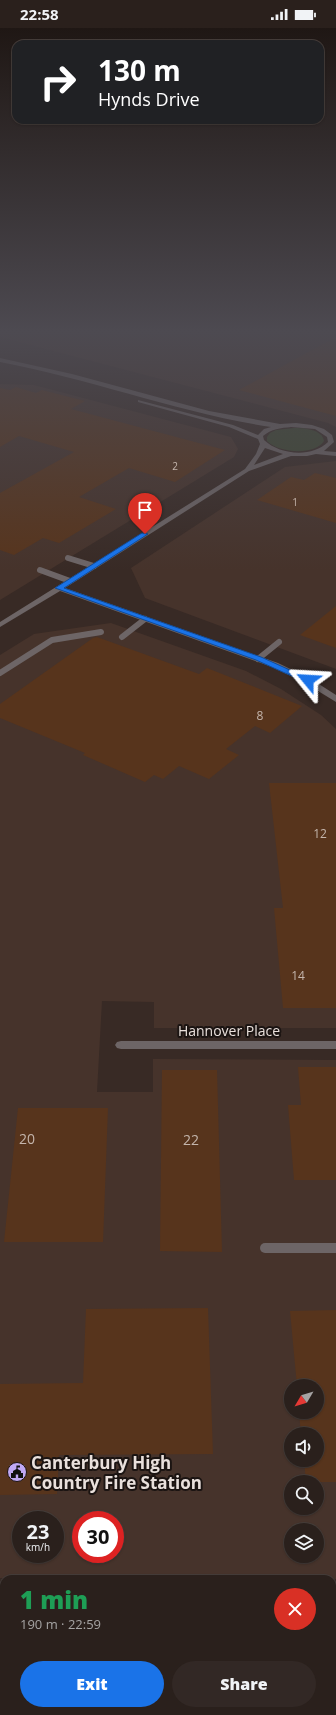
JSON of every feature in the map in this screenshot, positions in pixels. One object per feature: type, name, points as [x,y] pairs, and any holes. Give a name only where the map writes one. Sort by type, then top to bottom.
[{"type":"street","points":[[179,412],[231,426],[261,441],[274,450],[290,454]]},
{"type":"street","points":[[205,412],[236,420],[279,426],[297,425],[309,427],[320,430],[336,440]]},
{"type":"street","points":[[247,470],[259,454],[262,434],[267,430],[279,426]]},
{"type":"street","points":[[316,452],[329,446],[331,442],[330,436]]},
{"type":"street","points":[[0,625],[247,470],[290,454],[316,452],[336,454]]},
{"type":"street","points":[[59,588],[258,658],[293,673],[336,699]]},
{"type":"street","name":"Hannover Place","points":[[121,1045],[336,1045]]},
{"type":"lane","points":[[68,558],[94,566]]},
{"type":"lane","points":[[40,570],[70,581]]},
{"type":"lane","points":[[122,637],[145,619]]},
{"type":"lane","points":[[0,673],[52,640],[101,632]]},
{"type":"lane","points":[[258,658],[278,642]]},
{"type":"lane","points":[[265,1248],[336,1248]]},
{"type":"shaded area","points":[[0,412],[135,412],[231,437],[238,449],[234,457],[0,600]]},
{"type":"shaded area","points":[[285,412],[336,412],[336,427],[328,423]]},
{"type":"shaded area","points":[[336,461],[336,669],[145,598],[131,568],[285,467]]},
{"type":"shaded area","points":[[111,623],[246,671],[281,689],[321,715],[336,729],[336,1028],[154,1028],[154,1002],[102,1001],[97,1092],[153,1092],[153,1059],[336,1060],[336,1575],[0,1575],[0,655],[34,634]]},
{"type":"green space","points":[[294,428],[312,430],[320,434],[324,441],[313,449],[296,451],[279,448],[267,441],[267,437],[270,433],[276,430]]},
{"type":"building","points":[[0,412],[81,412],[225,450],[175,482],[129,468],[79,497],[116,509],[59,543],[43,538],[14,555],[0,550],[0,493],[74,452],[19,436],[0,447]]},
{"type":"building","points":[[320,412],[336,412],[336,416]]},
{"type":"building","points":[[315,473],[336,478],[336,523],[257,500],[291,477],[304,480]]},
{"type":"building","points":[[336,606],[336,648],[300,635]]},
{"type":"building","points":[[97,637],[199,674],[207,668],[302,706],[270,733],[255,726],[226,749],[239,755],[209,779],[179,766],[163,779],[154,775],[145,782],[83,755],[85,753],[0,718],[0,704],[93,638]]},
{"type":"building","points":[[269,783],[336,783],[336,1008],[283,1008],[274,908],[283,908]]},
{"type":"building","points":[[298,1067],[336,1067],[336,1180],[294,1180],[288,1105],[301,1105]]},
{"type":"building","points":[[162,1070],[217,1070],[222,1252],[160,1251]]},
{"type":"building","points":[[18,1108],[108,1108],[103,1242],[4,1242]]},
{"type":"building","points":[[208,1308],[213,1454],[59,1455],[57,1494],[0,1495],[0,1384],[83,1383],[86,1309]]},
{"type":"building","points":[[336,1310],[336,1482],[324,1482],[324,1475],[305,1475],[305,1467],[324,1467],[324,1427],[300,1427],[300,1419],[324,1419],[324,1379],[296,1379],[290,1311]]},
{"type":"place","name":"Canterbury High Country Fire Station","points":[[17,1472]]},
{"type":"route","points":[[145,534],[59,588],[258,658],[308,680]]}]
